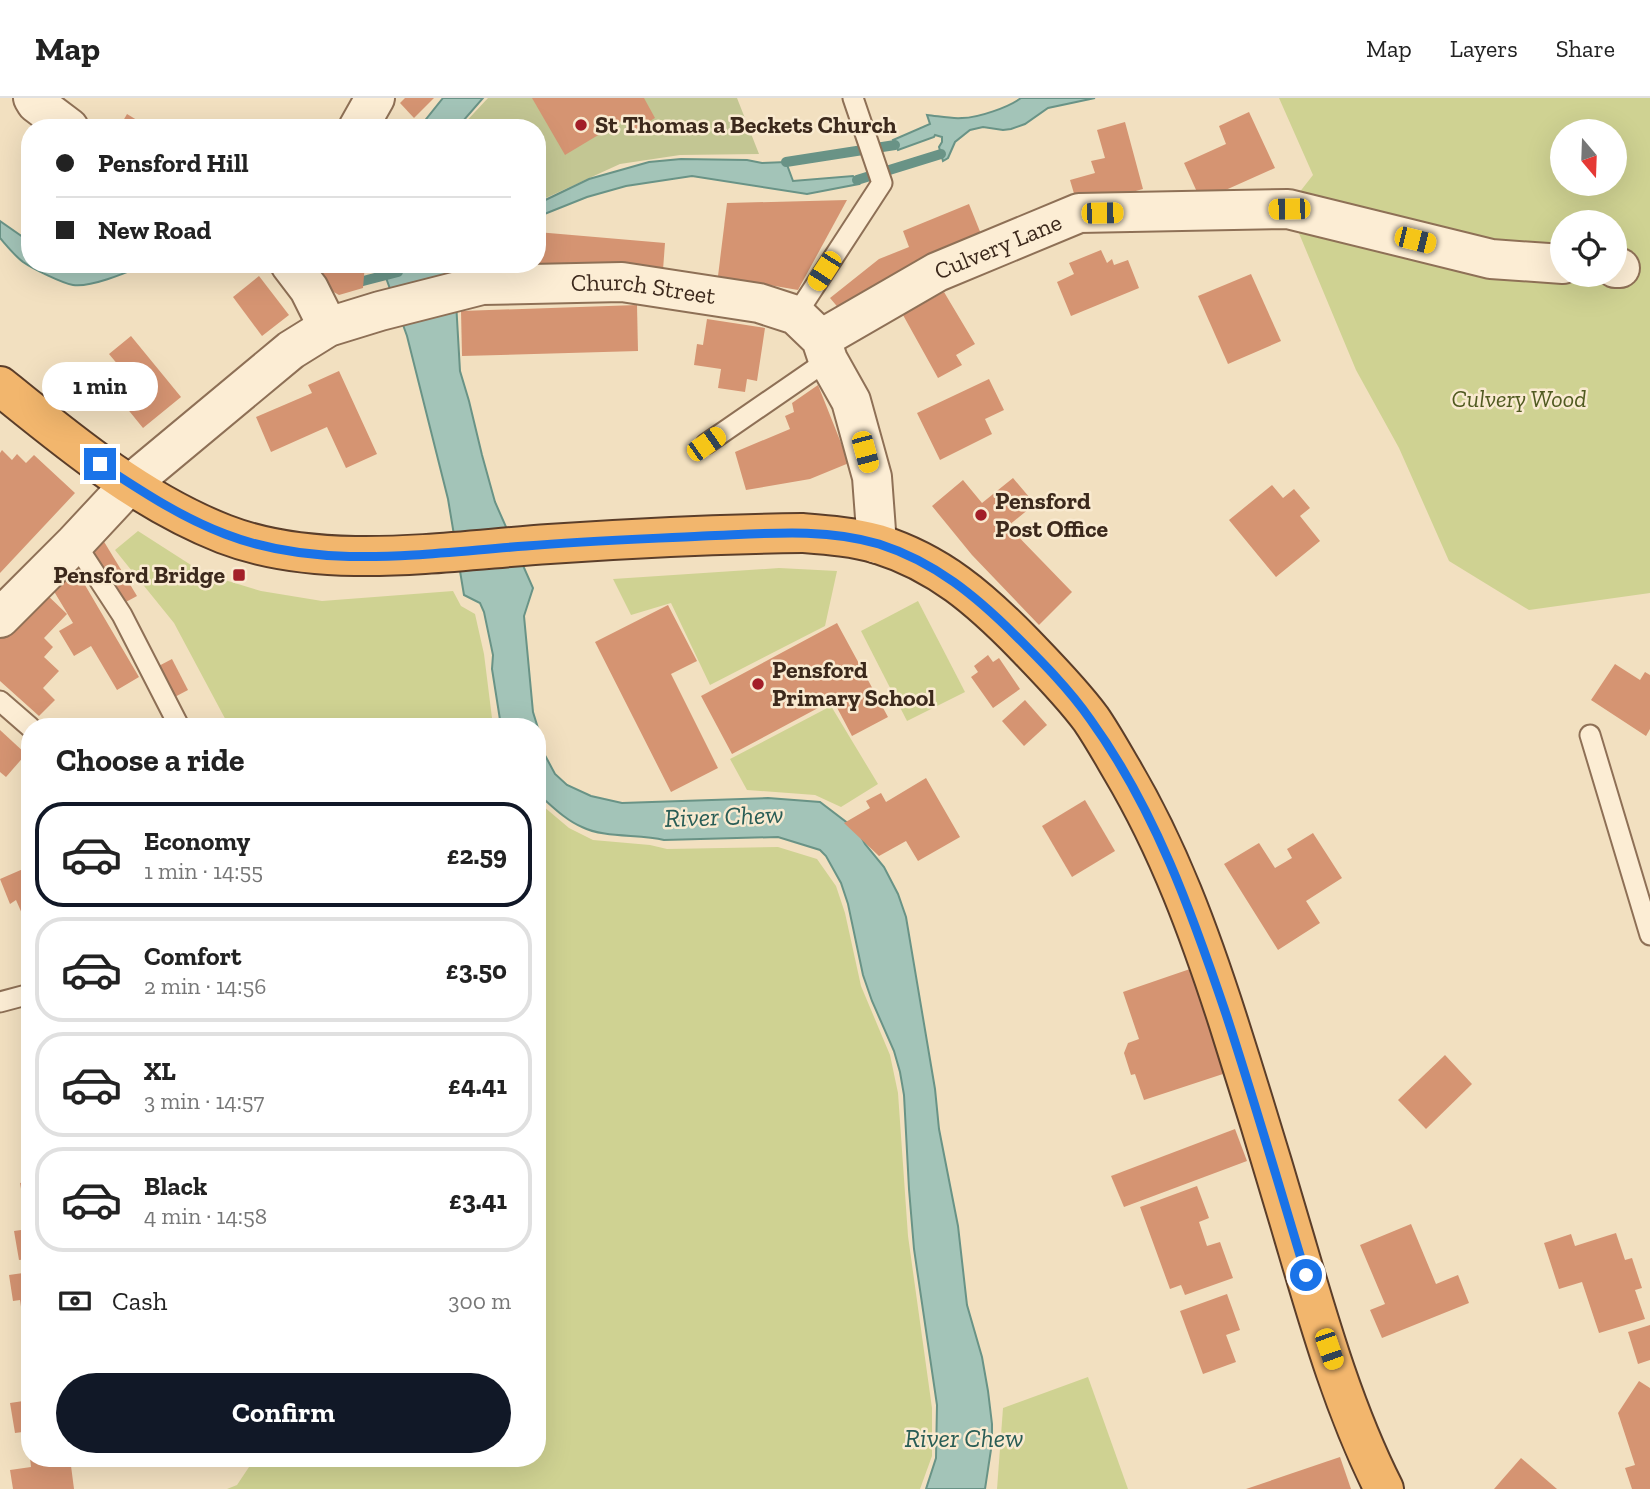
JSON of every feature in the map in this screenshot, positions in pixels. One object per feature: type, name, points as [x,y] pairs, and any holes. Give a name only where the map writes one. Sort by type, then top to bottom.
[{"type":"highway","points":[[0,386],[67,441],[130,484],[195,520],[254,544],[295,553],[364,556],[699,536],[802,533],[841,536],[877,544],[933,567],[980,602],[1009,629],[1086,713],[1138,796],[1169,859],[1193,918],[1241,1061],[1329,1349],[1354,1421],[1384,1489]]},
{"type":"street","points":[[363,119],[375,98]]},
{"type":"street","points":[[28,100],[56,119]]},
{"type":"street","name":"Culvery Lane","points":[[815,338],[937,272],[1079,213],[1289,209],[1491,258],[1550,263]]},
{"type":"street","points":[[297,273],[309,289],[328,327]]},
{"type":"street","name":"Church Street","points":[[0,618],[130,484],[291,351],[328,327],[476,286],[622,282],[759,303],[815,338]]},
{"type":"street","points":[[815,338],[851,401],[872,477],[877,544]]},
{"type":"lane","points":[[706,444],[815,338],[882,183],[853,98]]},
{"type":"lane","points":[[75,543],[122,615],[175,718]]},
{"type":"lane","points":[[0,701],[21,719]]},
{"type":"lane","points":[[1590,735],[1650,934]]},
{"type":"lane","points":[[0,1002],[21,996]]},
{"type":"green space","points":[[488,98],[737,98],[759,154],[680,155],[620,164],[546,198],[546,119],[468,119]]},
{"type":"green space","name":"Culvery Wood","points":[[1279,98],[1650,98],[1650,593],[1529,610],[1449,561],[1399,448],[1356,370],[1288,207],[1313,175]]},
{"type":"green space","points":[[138,531],[205,574],[261,591],[322,601],[453,591],[461,606],[475,614],[484,654],[492,718],[225,718],[174,623],[115,550]]},
{"type":"green space","points":[[779,568],[837,571],[825,626],[710,685],[671,603],[631,615],[613,579]]},
{"type":"green space","points":[[918,601],[965,692],[907,721],[861,631]]},
{"type":"green space","points":[[831,706],[878,784],[841,807],[815,795],[747,790],[730,759]]},
{"type":"green space","points":[[546,809],[569,828],[593,840],[667,849],[778,847],[817,859],[836,886],[845,913],[861,986],[890,1055],[898,1093],[908,1236],[932,1408],[932,1456],[920,1489],[227,1489],[237,1485],[249,1467],[546,1467]]},
{"type":"green space","points":[[1088,1377],[1128,1489],[997,1489],[1003,1408]]},
{"type":"water","points":[[443,98],[483,98],[465,119],[426,119]]},
{"type":"water","points":[[1021,98],[1095,98],[1048,108],[1025,124],[1011,129],[983,127],[970,130],[955,142],[948,158],[943,161],[939,147],[942,137],[935,135],[898,150],[893,140],[930,124],[927,115],[958,118],[976,116]]},
{"type":"water","points":[[681,159],[786,162],[793,181],[853,176],[859,184],[807,194],[692,176],[626,186],[587,197],[546,213],[546,200],[589,179],[649,162]]},
{"type":"water","points":[[0,221],[21,236],[21,260],[17,257],[0,238]]},
{"type":"water","points":[[43,273],[126,273],[81,285],[55,279]]},
{"type":"water","name":"River Chew","points":[[454,273],[460,371],[495,502],[533,588],[524,616],[535,718],[500,718],[492,669],[493,655],[484,612],[480,603],[464,595],[448,499],[407,336],[385,275]]},
{"type":"water","name":"River Chew","points":[[546,757],[555,774],[567,785],[591,796],[622,803],[768,798],[820,802],[858,831],[884,867],[906,917],[935,1089],[939,1129],[958,1226],[967,1305],[982,1357],[988,1391],[992,1443],[985,1489],[926,1489],[936,1458],[937,1405],[914,1249],[904,1095],[894,1051],[863,975],[848,904],[841,883],[826,856],[820,850],[778,837],[664,840],[601,833],[582,827],[546,801]]},
{"type":"building","points":[[405,98],[434,98],[414,118],[400,103]]},
{"type":"building","name":"St Thomas a Beckets Church","points":[[532,98],[644,98],[655,118],[633,131],[625,119],[565,155]]},
{"type":"building","points":[[1249,112],[1275,168],[1201,201],[1184,163],[1226,144],[1219,126]]},
{"type":"building","points":[[1125,122],[1143,189],[1078,207],[1070,180],[1095,173],[1091,161],[1105,158],[1097,130]]},
{"type":"building","points":[[847,200],[798,290],[718,276],[727,203]]},
{"type":"building","points":[[969,204],[985,244],[841,311],[830,298],[879,259],[909,247],[903,231]]},
{"type":"building","points":[[546,233],[665,243],[663,270],[546,267]]},
{"type":"building","points":[[1101,250],[1107,263],[1112,259],[1114,265],[1128,260],[1139,288],[1071,316],[1057,282],[1074,274],[1069,263]]},
{"type":"building","points":[[309,273],[364,273],[363,288],[339,295],[311,279]]},
{"type":"building","points":[[1251,274],[1281,341],[1228,364],[1198,296]]},
{"type":"building","points":[[259,276],[289,315],[262,336],[233,297]]},
{"type":"building","points":[[944,292],[975,344],[956,355],[962,365],[938,378],[903,315]]},
{"type":"building","points":[[637,305],[638,351],[462,356],[461,311]]},
{"type":"building","points":[[707,319],[765,328],[757,381],[747,379],[745,392],[718,388],[721,369],[694,365],[697,344],[703,345]]},
{"type":"building","points":[[131,336],[181,397],[143,428],[108,385],[124,372],[109,354]]},
{"type":"building","points":[[339,371],[377,454],[346,468],[327,427],[271,452],[256,417],[312,393],[308,385]]},
{"type":"building","points":[[989,379],[1004,410],[985,419],[992,434],[940,460],[917,413]]},
{"type":"building","points":[[818,385],[849,463],[810,479],[746,490],[735,452],[790,429],[785,416],[794,412],[792,403]]},
{"type":"building","points":[[2,450],[12,460],[17,454],[26,463],[34,455],[75,493],[0,573],[0,453]]},
{"type":"building","points":[[1013,478],[1035,504],[1008,526],[1072,592],[1039,625],[972,555],[932,506],[963,480],[982,503]]},
{"type":"building","points":[[1272,485],[1283,498],[1294,489],[1310,508],[1300,516],[1320,541],[1276,577],[1229,520]]},
{"type":"building","points":[[103,540],[137,596],[124,603],[91,547]]},
{"type":"building","points":[[75,568],[139,677],[117,690],[91,646],[74,656],[59,631],[73,623],[49,583]]},
{"type":"building","points":[[43,591],[67,614],[44,638],[53,647],[44,657],[59,671],[43,688],[55,700],[39,716],[0,681],[0,638]]},
{"type":"building","points":[[668,605],[697,661],[671,674],[718,768],[671,792],[595,642]]},
{"type":"building","points":[[837,623],[888,717],[852,736],[833,700],[732,754],[701,696]]},
{"type":"building","points":[[988,655],[993,662],[999,658],[1020,689],[993,708],[971,677],[978,672],[974,666]]},
{"type":"building","points":[[172,659],[188,690],[169,700],[153,669]]},
{"type":"building","points":[[1615,664],[1640,680],[1645,672],[1650,675],[1650,729],[1646,736],[1591,700]]},
{"type":"building","points":[[1025,700],[1047,725],[1024,746],[1002,721]]},
{"type":"building","points":[[0,730],[21,749],[21,760],[6,777],[0,772]]},
{"type":"building","points":[[926,778],[960,837],[918,861],[906,841],[879,856],[844,823],[870,808],[866,801],[881,793],[886,802]]},
{"type":"building","points":[[1085,800],[1115,851],[1072,877],[1042,826]]},
{"type":"building","points":[[1313,833],[1342,878],[1306,901],[1320,923],[1278,950],[1224,864],[1259,843],[1275,868],[1292,858],[1287,849]]},
{"type":"building","points":[[21,870],[21,911],[16,900],[10,904],[0,879]]},
{"type":"building","points":[[1190,969],[1226,1073],[1144,1100],[1135,1074],[1131,1075],[1124,1053],[1128,1043],[1139,1039],[1123,992]]},
{"type":"building","points":[[1445,1055],[1472,1084],[1426,1129],[1398,1100]]},
{"type":"building","points":[[1235,1129],[1247,1161],[1124,1207],[1111,1176]]},
{"type":"building","points":[[1197,1186],[1209,1218],[1199,1222],[1207,1246],[1220,1242],[1233,1278],[1185,1295],[1181,1285],[1170,1289],[1140,1207]]},
{"type":"building","points":[[1411,1224],[1436,1284],[1458,1275],[1469,1303],[1382,1338],[1370,1310],[1385,1304],[1360,1245]]},
{"type":"building","points":[[21,1230],[21,1260],[19,1260],[14,1231]]},
{"type":"building","points":[[1616,1233],[1625,1260],[1632,1258],[1642,1288],[1635,1290],[1645,1319],[1599,1333],[1582,1282],[1559,1289],[1544,1243],[1571,1234],[1575,1246]]},
{"type":"building","points":[[21,1273],[21,1307],[20,1300],[13,1301],[9,1275]]},
{"type":"building","points":[[1227,1294],[1240,1330],[1226,1335],[1236,1362],[1203,1374],[1180,1311]]},
{"type":"building","points":[[1650,1325],[1650,1360],[1638,1364],[1628,1332]]},
{"type":"building","points":[[1639,1381],[1650,1388],[1650,1489],[1632,1489],[1625,1468],[1635,1465],[1618,1413]]},
{"type":"building","points":[[21,1401],[21,1432],[15,1433],[10,1403]]},
{"type":"building","points":[[1340,1457],[1351,1489],[1246,1489]]},
{"type":"building","points":[[1521,1458],[1557,1489],[1494,1489]]},
{"type":"building","points":[[71,1467],[74,1489],[13,1489],[10,1470]]},
{"type":"waterway","name":"River Chew","points":[[786,162],[895,145]]},
{"type":"waterway","name":"River Chew","points":[[857,180],[941,154]]},
{"type":"waterway","points":[[363,281],[394,273]]},
{"type":"place","name":"St Thomas a Beckets Church","points":[[581,125]]},
{"type":"place","name":"Pensford Post Office","points":[[981,515]]},
{"type":"place","name":"Pensford Bridge","points":[[239,575]]},
{"type":"place","name":"Pensford Primary School","points":[[758,684]]},
{"type":"route","points":[[100,464],[161,503],[224,534],[295,553],[364,556],[421,554],[577,542],[802,533],[841,536],[877,544],[933,567],[957,583],[1009,629],[1072,695],[1113,754],[1155,828],[1208,959],[1306,1275]]}]
